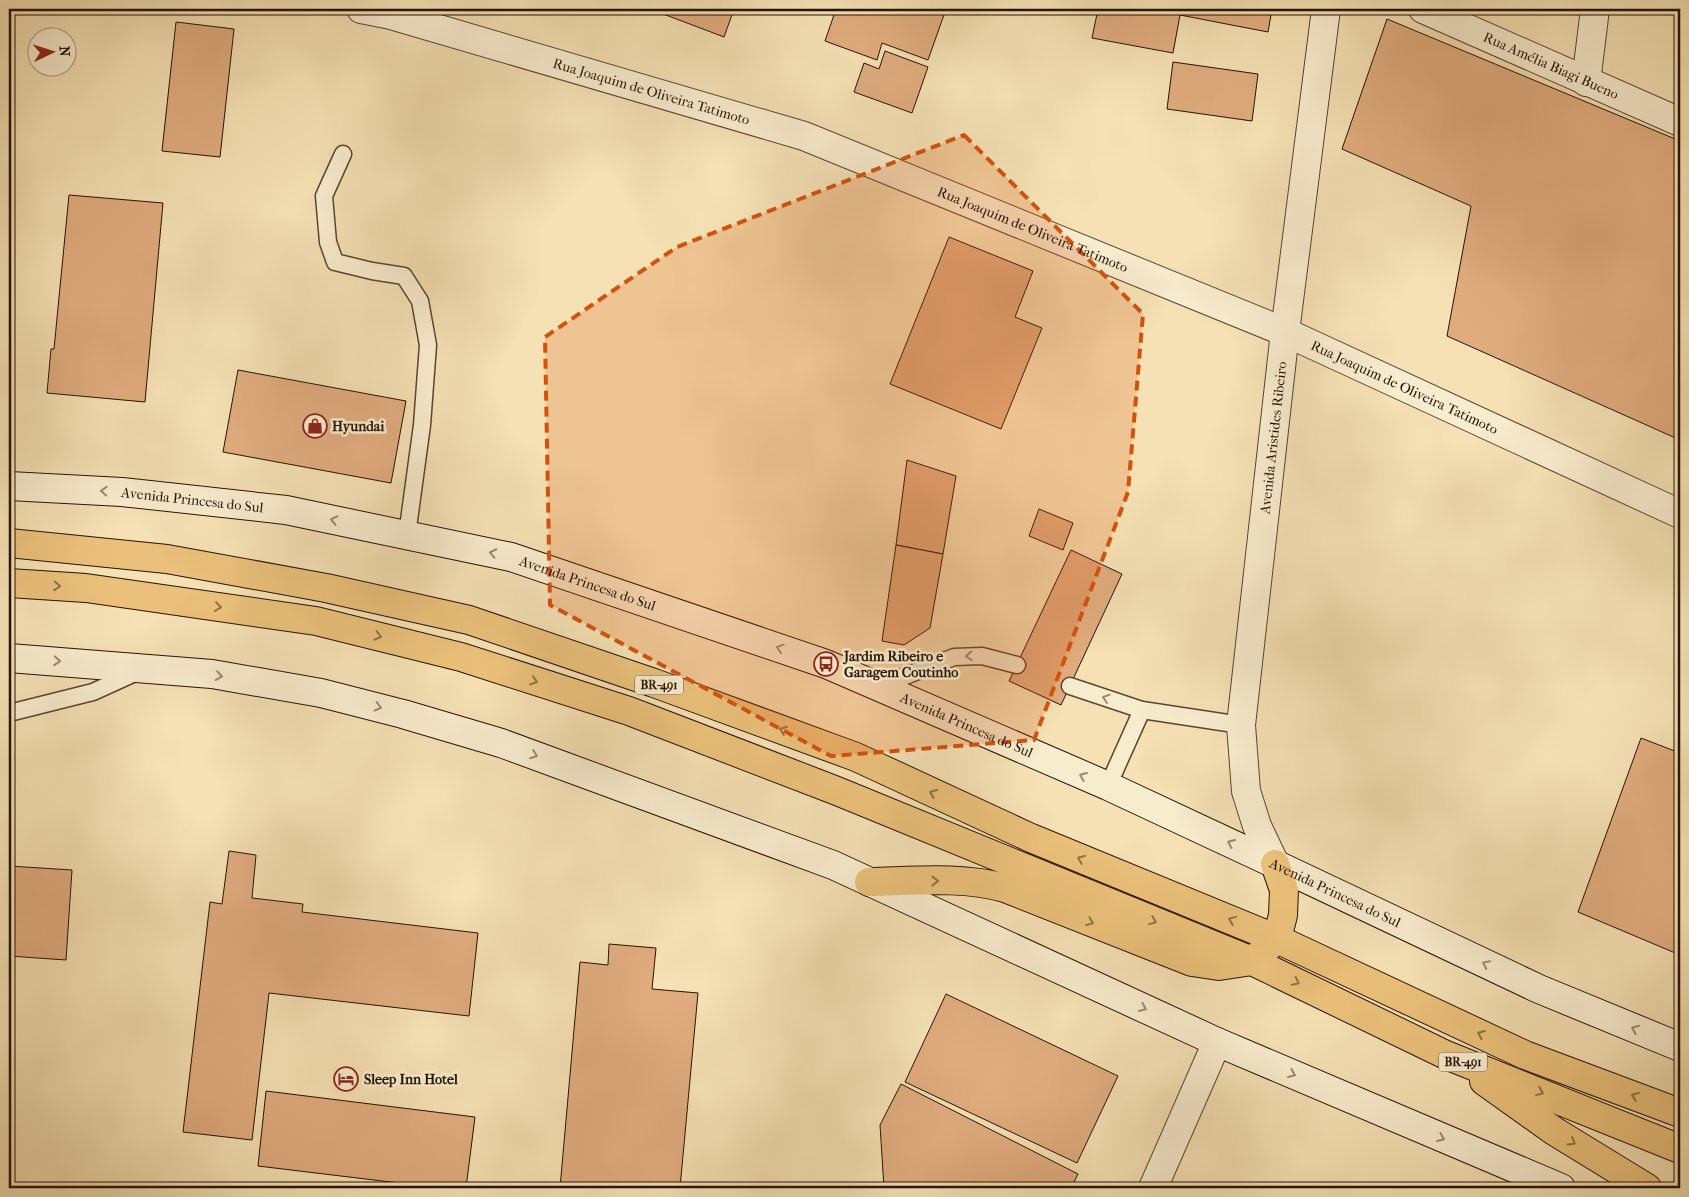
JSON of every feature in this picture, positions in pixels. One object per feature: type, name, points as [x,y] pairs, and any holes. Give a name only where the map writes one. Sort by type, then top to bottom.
[{"type":"highway","name":"BR-491","points":[[9,543],[167,559],[326,588],[469,620],[654,683],[856,757],[1031,838],[1277,939],[1526,1055],[1680,1113]]},
{"type":"highway","name":"BR-491","points":[[9,582],[86,588],[316,621],[461,657],[629,711],[837,791],[1252,961],[1446,1055],[1680,1149]]},
{"type":"highway","points":[[869,882],[984,882],[1005,888],[1192,962],[1219,966],[1252,961],[1277,939],[1283,915],[1284,890],[1276,864]]},
{"type":"highway","points":[[1446,1055],[1554,1131],[1647,1188]]},
{"type":"main road","name":"Rua Joaquim de Oliveira Tatimoto","points":[[362,9],[391,15],[804,136],[1284,332],[1680,514]]},
{"type":"main road","name":"Avenida Aristides Ribeiro","points":[[1276,864],[1257,826],[1246,791],[1241,725],[1284,332],[1326,9]]},
{"type":"main road","name":"Rua Amélia Biagi Bueno","points":[[1423,9],[1680,122]]},
{"type":"main road","points":[[1586,82],[1595,9]]},
{"type":"main road","name":"Avenida Princesa do Sul","points":[[9,486],[122,492],[286,510],[512,557],[826,664],[1108,786],[1539,990],[1680,1047]]},
{"type":"main road","points":[[9,658],[212,674],[312,692],[403,714],[500,743],[833,865],[1217,1042],[1561,1188]]},
{"type":"main road","points":[[1153,1188],[1217,1042]]},
{"type":"lane","points":[[343,154],[324,196],[328,242],[336,262],[372,271],[404,276],[420,301],[428,345],[422,425],[407,535]]},
{"type":"lane","points":[[877,686],[954,657],[982,656],[1017,665]]},
{"type":"lane","points":[[9,713],[93,692],[144,669]]},
{"type":"lane","points":[[1070,686],[1142,710],[1241,725]]},
{"type":"lane","points":[[1108,786],[1142,710]]},
{"type":"highlighted area","points":[[964,135],[1143,314],[1128,492],[1034,740],[831,756],[550,605],[545,337],[677,247]]},
{"type":"building","points":[[650,9],[734,9],[724,37]]},
{"type":"building","points":[[836,9],[946,9],[928,60],[882,43],[877,60],[825,41]]},
{"type":"building","points":[[1098,9],[1272,9],[1268,32],[1180,15],[1173,53],[1092,38]]},
{"type":"building","points":[[1387,19],[1680,141],[1680,440],[1447,336],[1471,206],[1342,149]]},
{"type":"building","points":[[176,22],[234,29],[220,157],[162,151]]},
{"type":"building","points":[[885,51],[928,67],[912,113],[854,92],[864,63],[879,69]]},
{"type":"building","points":[[1173,62],[1258,74],[1252,121],[1167,109]]},
{"type":"building","points":[[69,195],[163,203],[145,402],[47,393],[51,349],[54,349]]},
{"type":"building","points":[[949,237],[1033,271],[1015,317],[1042,328],[1001,429],[890,384]]},
{"type":"building","name":"Hyundai","points":[[238,370],[406,401],[391,483],[223,452]]},
{"type":"building","points":[[907,460],[956,476],[943,554],[896,545]]},
{"type":"building","points":[[1039,509],[1073,523],[1063,550],[1029,536]]},
{"type":"building","points":[[896,545],[943,554],[930,628],[904,645],[882,641]]},
{"type":"building","points":[[1071,550],[1122,574],[1061,705],[1009,681]]},
{"type":"building","points":[[1641,738],[1680,753],[1680,955],[1578,912]]},
{"type":"building","points":[[229,851],[256,855],[252,898],[303,904],[302,912],[478,933],[469,1016],[269,993],[252,1140],[183,1132],[210,902],[222,904]]},
{"type":"building","points":[[9,866],[72,870],[66,960],[9,956]]},
{"type":"building","points":[[609,944],[656,948],[652,989],[698,993],[680,1188],[560,1188],[580,962],[608,965]]},
{"type":"building","points":[[946,994],[1118,1076],[1077,1163],[905,1082]]},
{"type":"building","points":[[901,1084],[1078,1174],[1071,1188],[884,1188],[880,1125]]},
{"type":"building","points":[[266,1091],[475,1117],[466,1188],[440,1188],[258,1166]]},
{"type":"place","name":"Hyundai","points":[[315,426]]},
{"type":"place","name":"Jardim Ribeiro e Garagem Coutinho","points":[[826,664]]},
{"type":"place","name":"Sleep Inn Hotel","points":[[346,1079]]}]
